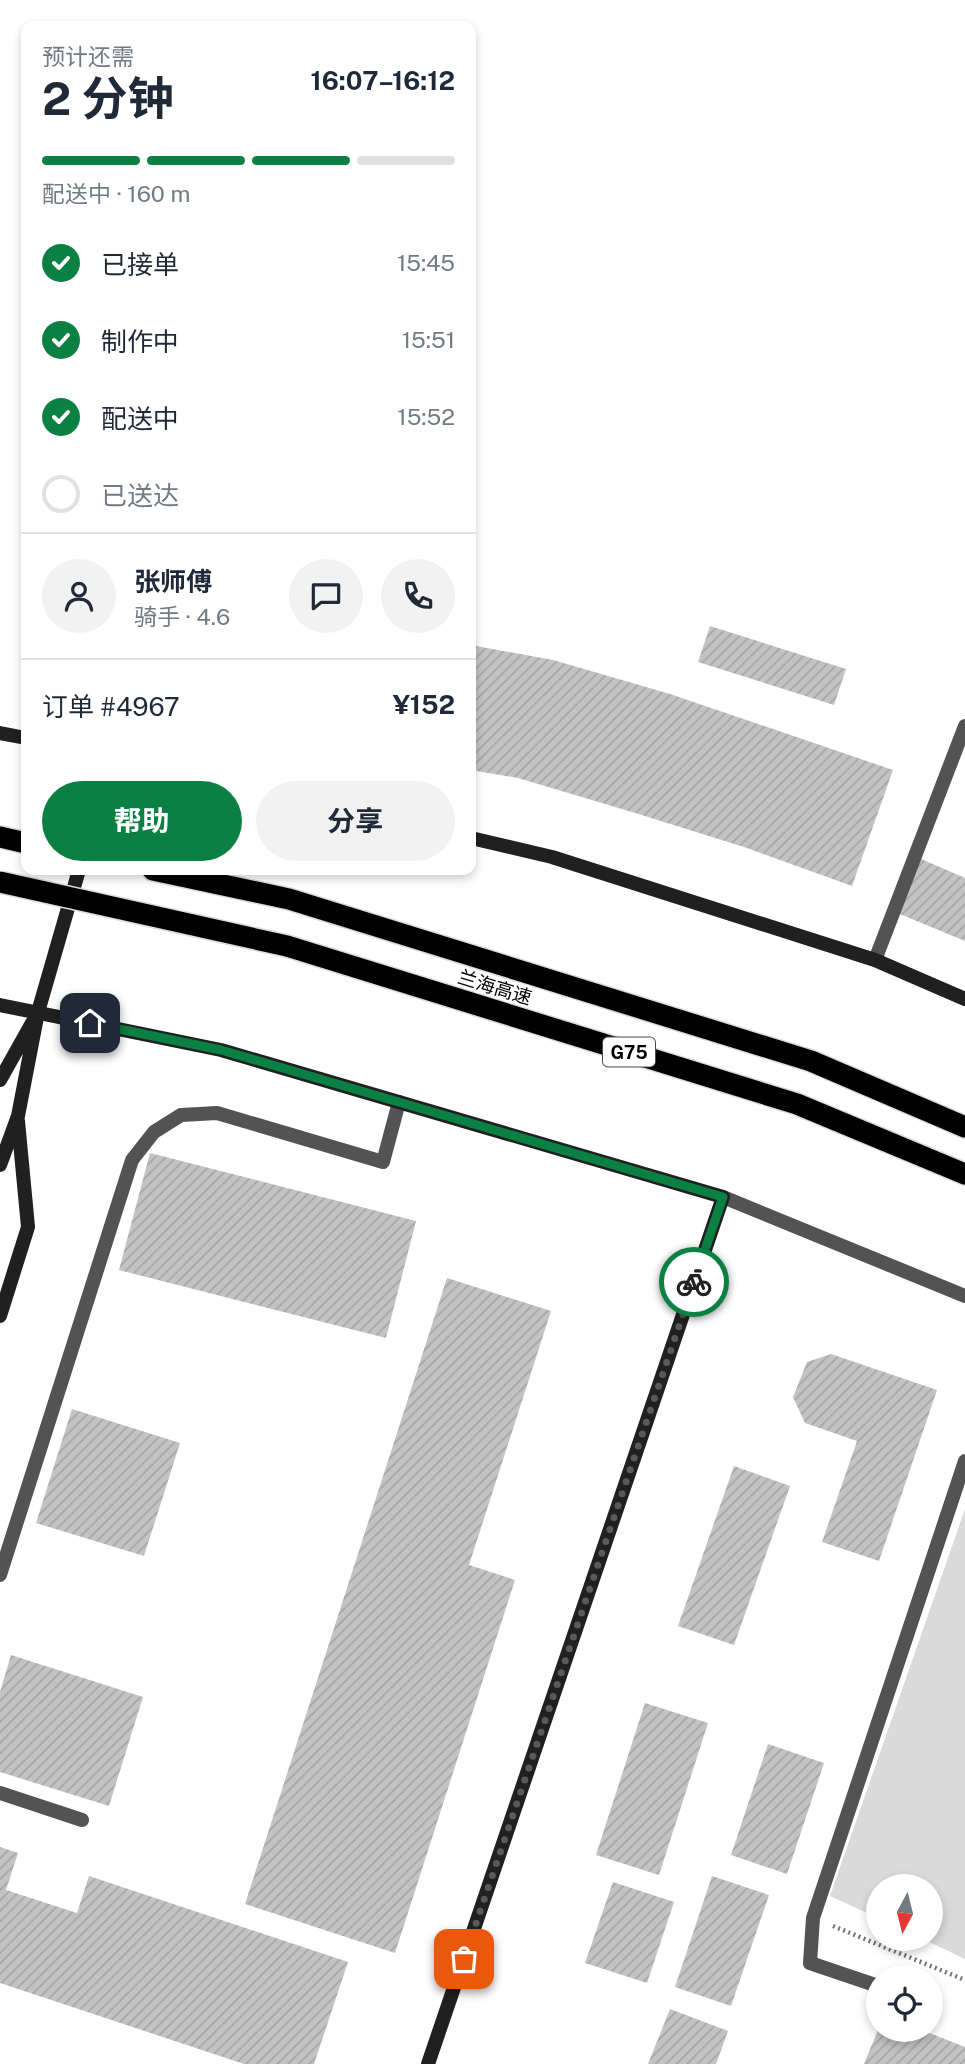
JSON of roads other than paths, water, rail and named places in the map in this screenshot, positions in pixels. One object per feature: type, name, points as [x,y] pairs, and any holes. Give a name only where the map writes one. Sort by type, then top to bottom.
[{"type":"highway","points":[[0,837],[21,842]]},
{"type":"highway","name":"兰海高速","points":[[176,875],[289,899],[811,1061],[965,1127]]},
{"type":"highway","name":"兰海高速","points":[[0,882],[286,946],[797,1104],[965,1174]]},
{"type":"street","points":[[875,960],[965,726]]},
{"type":"street","points":[[0,733],[21,737]]},
{"type":"street","points":[[476,839],[552,857],[875,960],[965,999]]},
{"type":"street","points":[[0,1166],[18,1116],[38,1012],[78,875]]},
{"type":"street","points":[[0,1005],[221,1050],[723,1197],[965,1296]]},
{"type":"street","points":[[0,1080],[38,1012]]},
{"type":"street","points":[[0,1575],[132,1160],[154,1132],[181,1115],[217,1113],[383,1162],[399,1102]]},
{"type":"street","points":[[0,1316],[28,1227],[18,1116]]},
{"type":"street","points":[[428,2064],[723,1197]]},
{"type":"street","points":[[866,1982],[810,1963],[813,1917],[965,1461]]},
{"type":"street","points":[[0,1793],[82,1820]]}]
